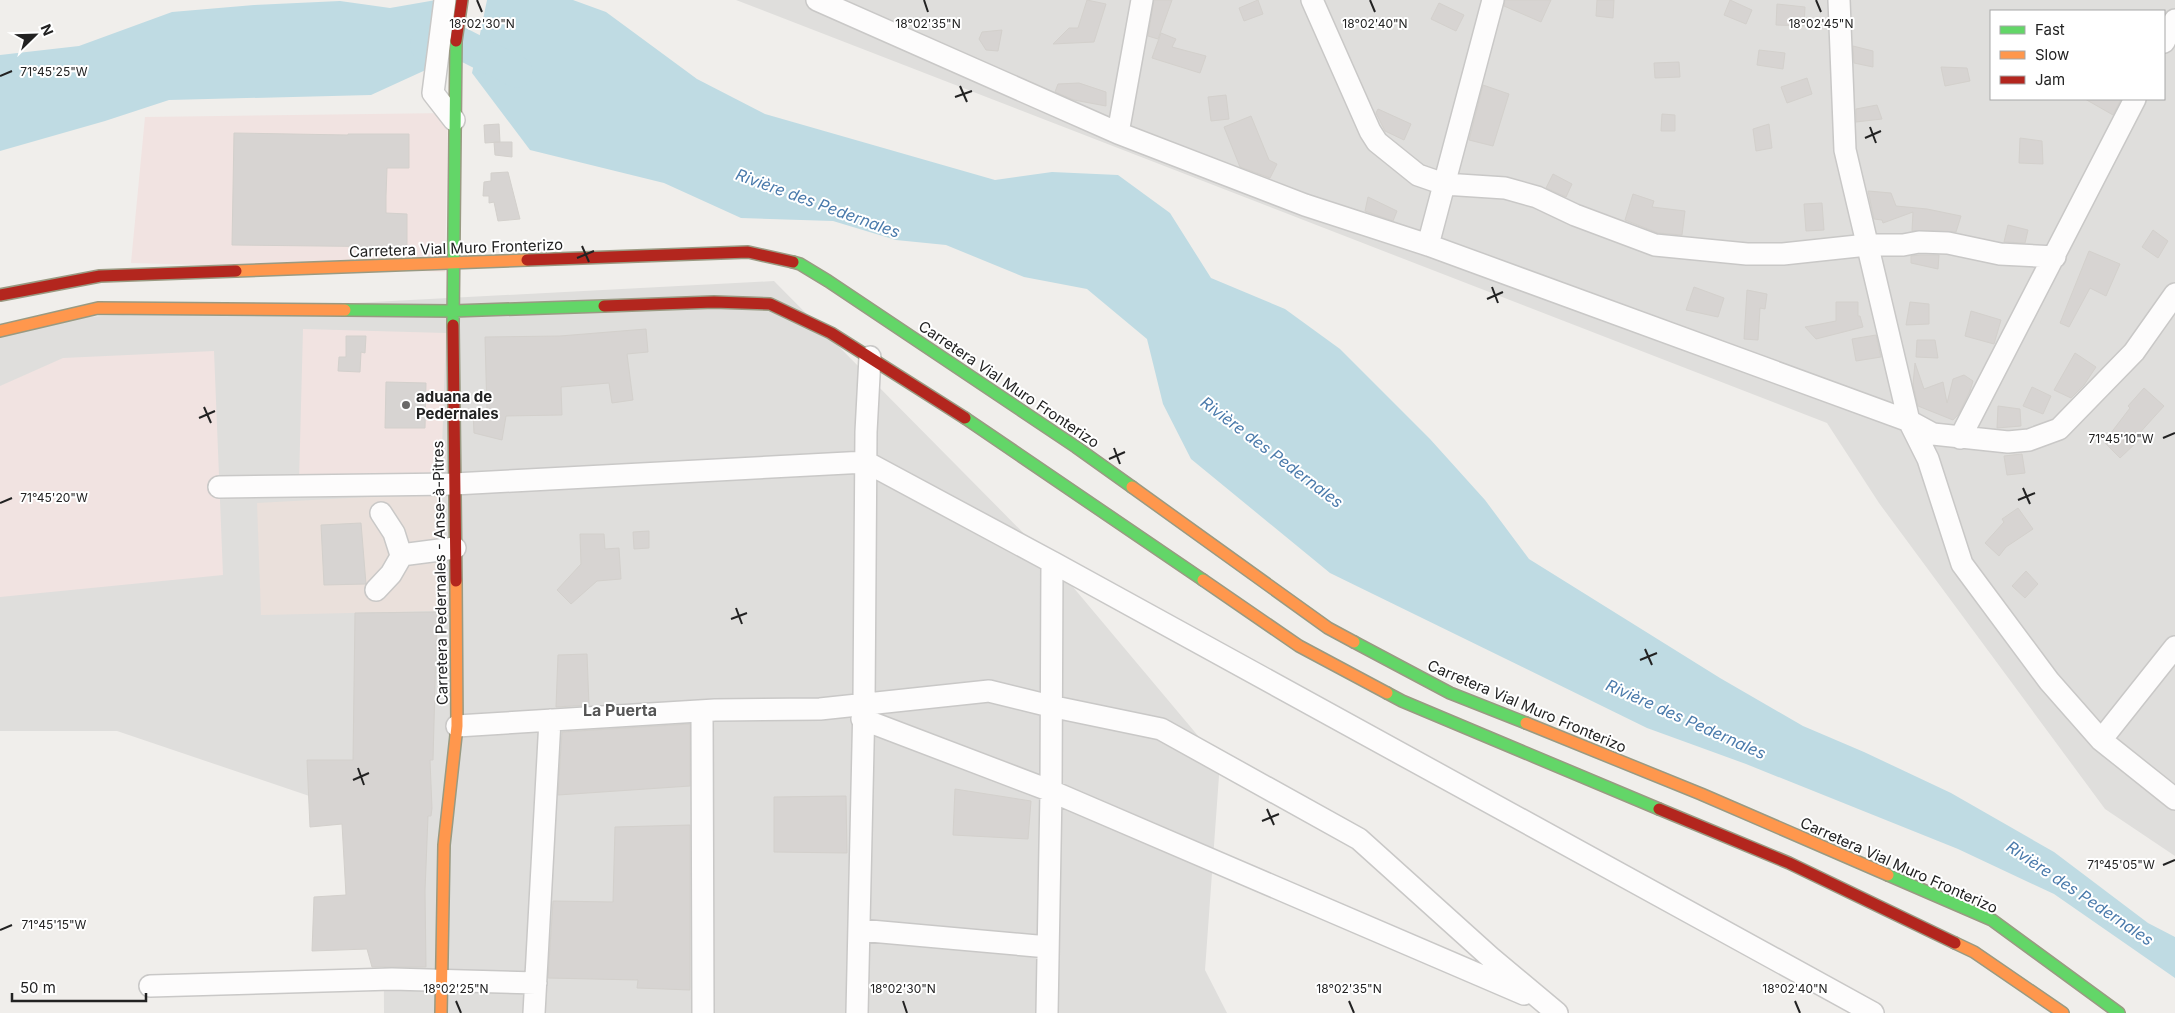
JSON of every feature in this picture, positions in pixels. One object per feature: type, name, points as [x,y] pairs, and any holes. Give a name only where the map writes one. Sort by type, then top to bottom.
[{"type":"street","points":[[444,0],[433,93],[454,120]]},
{"type":"street","name":"Carretera Pedernales - Anse-à-Pitres","points":[[441,1013],[444,845],[457,726],[453,264],[456,41],[462,0]]},
{"type":"street","points":[[1118,133],[1142,0]]},
{"type":"street","points":[[1312,0],[1353,97],[1377,142],[1418,175],[1444,184],[1505,188],[1537,197],[1576,215],[1654,244],[1747,254],[1783,254],[1867,245],[1919,242],[1948,243],[2000,254],[2055,257]]},
{"type":"street","points":[[1428,246],[1494,0]]},
{"type":"street","points":[[1839,0],[1844,150],[1909,421],[1928,458],[1962,564],[2049,681],[2101,740],[2175,799]]},
{"type":"street","points":[[825,2],[1118,133],[1305,205],[1428,246],[1909,421],[1933,434],[2008,442],[2029,440],[2059,429],[2134,352],[2175,294]]},
{"type":"street","points":[[2165,40],[2175,20]]},
{"type":"street","points":[[1960,438],[2134,100]]},
{"type":"street","name":"Carretera Vial Muro Fronterizo","points":[[0,295],[100,276],[748,252],[800,264],[828,280],[1076,447],[1328,628],[1450,693],[1701,794],[1992,920],[2119,1013]]},
{"type":"street","points":[[0,331],[98,308],[453,311],[714,302],[770,304],[831,333],[960,414],[1299,646],[1402,701],[1789,863],[1974,952],[2063,1013]]},
{"type":"street","points":[[857,1013],[866,462],[870,357]]},
{"type":"street","points":[[219,486],[454,484],[866,462],[1052,562],[1873,1013]]},
{"type":"street","points":[[381,513],[394,533],[402,555]]},
{"type":"street","points":[[402,555],[455,548]]},
{"type":"street","points":[[376,590],[391,574],[402,555]]},
{"type":"street","points":[[1047,1013],[1051,791],[1052,562]]},
{"type":"street","points":[[2101,740],[2175,646]]},
{"type":"street","points":[[457,726],[702,710],[820,708],[863,711],[989,691],[1161,729],[1359,839],[1551,1008]]},
{"type":"street","points":[[702,710],[703,1013]]},
{"type":"street","points":[[863,711],[1551,1008]]},
{"type":"street","points":[[534,1013],[550,720]]},
{"type":"street","points":[[859,930],[1048,947]]},
{"type":"street","points":[[150,986],[392,979],[536,983]]},
{"type":"shaded area","points":[[736,0],[2175,0],[2175,856],[2105,809],[1879,503],[1827,423]]},
{"type":"shaded area","points":[[448,113],[445,272],[131,263],[145,117]]},
{"type":"shaded area","points":[[774,281],[1052,562],[1220,762],[1205,970],[1227,1013],[384,1013],[383,821],[117,731],[0,731],[0,335],[84,317]]},
{"type":"shaded area","points":[[303,329],[446,333],[441,477],[299,482]]},
{"type":"shaded area","points":[[214,351],[223,575],[0,597],[0,386],[63,358]]},
{"type":"shaded area","points":[[442,493],[440,611],[261,615],[257,503]]},
{"type":"water","points":[[436,0],[430,68],[371,95],[169,100],[105,121],[0,151],[0,55],[79,46],[172,12],[254,5],[340,1],[390,8]]},
{"type":"water","points":[[487,0],[573,0],[606,12],[697,79],[765,114],[995,180],[1052,172],[1118,175],[1170,213],[1211,278],[1285,309],[1340,349],[1430,439],[1485,500],[1529,559],[1720,678],[1803,726],[1951,793],[2054,852],[2148,923],[2175,937],[2175,978],[2054,894],[1958,849],[1746,764],[1647,728],[1330,573],[1191,459],[1163,404],[1147,339],[1087,289],[1024,277],[946,245],[896,240],[833,221],[741,218],[664,183],[530,150],[472,73]]},
{"type":"building","points":[[1087,0],[1106,4],[1094,42],[1053,44],[1069,28],[1078,28]]},
{"type":"building","points":[[1154,0],[1172,0],[1158,39],[1148,36]]},
{"type":"building","points":[[1258,0],[1263,14],[1244,21],[1239,8]]},
{"type":"building","points":[[1505,0],[1551,0],[1541,22],[1504,6]]},
{"type":"building","points":[[1597,0],[1614,0],[1613,18],[1596,16]]},
{"type":"building","points":[[1730,0],[1752,10],[1746,24],[1724,15]]},
{"type":"building","points":[[1439,3],[1464,15],[1456,31],[1431,19]]},
{"type":"building","points":[[1777,4],[1805,7],[1804,26],[1776,25]]},
{"type":"building","points":[[1002,30],[998,51],[986,50],[979,39],[982,32]]},
{"type":"building","points":[[1161,33],[1176,39],[1172,47],[1206,56],[1200,73],[1152,58]]},
{"type":"building","points":[[1853,46],[1873,51],[1873,67],[1854,63]]},
{"type":"building","points":[[1759,50],[1785,53],[1783,69],[1757,65]]},
{"type":"building","points":[[1679,62],[1680,77],[1655,78],[1654,63]]},
{"type":"building","points":[[1941,67],[1967,68],[1970,81],[1945,86]]},
{"type":"building","points":[[1807,78],[1812,94],[1787,103],[1781,87]]},
{"type":"building","points":[[1079,83],[1106,92],[1106,106],[1074,100],[1055,92],[1058,84]]},
{"type":"building","points":[[1483,85],[1509,94],[1493,146],[1469,140]]},
{"type":"building","points":[[1226,95],[1229,119],[1211,121],[1208,97]]},
{"type":"building","points":[[2087,100],[2120,100],[2113,115]]},
{"type":"building","points":[[1877,105],[1882,119],[1856,122],[1856,109]]},
{"type":"building","points":[[1378,109],[1411,124],[1404,140],[1385,131],[1376,113]]},
{"type":"building","points":[[1662,114],[1675,115],[1675,131],[1661,131]]},
{"type":"building","points":[[1251,116],[1269,160],[1277,164],[1270,178],[1240,167],[1224,127]]},
{"type":"building","points":[[499,124],[500,142],[485,143],[484,125]]},
{"type":"building","points":[[1769,124],[1772,148],[1756,151],[1753,129]]},
{"type":"building","points":[[234,133],[409,134],[409,168],[387,168],[386,196],[386,213],[407,214],[407,247],[232,245]]},
{"type":"building","points":[[2020,138],[2042,141],[2043,164],[2019,163]]},
{"type":"building","points":[[494,142],[512,142],[512,157],[495,155]]},
{"type":"building","points":[[508,172],[520,219],[498,221],[494,202],[489,203],[489,196],[483,196],[484,182],[491,181],[491,173]]},
{"type":"building","points":[[1553,174],[1572,184],[1566,197],[1546,188]]},
{"type":"building","points":[[1868,191],[1891,193],[1896,206],[1927,209],[1961,216],[1956,232],[1912,231],[1913,212],[1883,223],[1882,220],[1874,219]]},
{"type":"building","points":[[1633,194],[1654,201],[1652,207],[1685,211],[1682,235],[1658,233],[1625,220]]},
{"type":"building","points":[[1368,197],[1397,211],[1393,221],[1365,211]]},
{"type":"building","points":[[1822,203],[1824,230],[1806,231],[1804,204]]},
{"type":"building","points":[[2008,225],[2028,230],[2025,243],[2004,242]]},
{"type":"building","points":[[2153,230],[2168,241],[2158,258],[2142,247]]},
{"type":"building","points":[[2089,251],[2120,264],[2106,296],[2090,288],[2069,327],[2060,323]]},
{"type":"building","points":[[1939,255],[1938,269],[1911,263],[1911,256]]},
{"type":"building","points":[[1694,287],[1724,298],[1718,317],[1686,310]]},
{"type":"building","points":[[1747,290],[1767,294],[1765,309],[1760,308],[1758,340],[1744,339]]},
{"type":"building","points":[[1836,302],[1858,302],[1858,316],[1860,316],[1863,327],[1816,339],[1805,327],[1836,321]]},
{"type":"building","points":[[1910,302],[1929,304],[1929,324],[1906,325]]},
{"type":"building","points":[[1971,311],[2001,320],[1994,344],[1965,336]]},
{"type":"building","points":[[646,329],[648,352],[627,354],[633,400],[612,403],[609,383],[561,387],[562,415],[506,416],[502,440],[474,433],[473,411],[487,412],[485,337],[560,336]]},
{"type":"building","points":[[1876,335],[1881,357],[1856,361],[1852,339]]},
{"type":"building","points":[[346,336],[366,336],[365,353],[361,352],[360,372],[338,371],[339,357],[346,357]]},
{"type":"building","points":[[1917,340],[1935,340],[1938,358],[1916,357]]},
{"type":"building","points":[[2075,353],[2096,367],[2084,385],[2071,398],[2054,390]]},
{"type":"building","points":[[1915,363],[1924,389],[1943,382],[1947,403],[1953,379],[1964,375],[1973,381],[1958,415],[1953,420],[1918,406],[1913,385]]},
{"type":"building","name":"aduana de Pedernales","points":[[386,382],[426,383],[425,428],[385,428]]},
{"type":"building","points":[[2032,387],[2051,396],[2043,414],[2023,406]]},
{"type":"building","points":[[2144,388],[2164,406],[2136,437],[2139,440],[2120,458],[2104,442],[2130,408],[2128,406]]},
{"type":"building","points":[[1998,406],[2020,409],[2021,426],[1997,428]]},
{"type":"building","points":[[2022,454],[2025,473],[2007,475],[2004,456]]},
{"type":"building","points":[[2018,508],[2033,529],[2006,547],[1999,556],[1985,543],[2004,522],[2002,519]]},
{"type":"building","points":[[361,523],[366,584],[324,585],[321,525]]},
{"type":"building","points":[[649,531],[649,548],[634,549],[633,532]]},
{"type":"building","points":[[580,534],[604,534],[605,549],[619,548],[621,579],[597,581],[571,604],[557,590],[581,564]]},
{"type":"building","points":[[2026,571],[2038,584],[2025,598],[2012,586]]},
{"type":"building","points":[[437,612],[433,760],[430,760],[432,808],[431,816],[428,816],[425,891],[426,967],[372,967],[367,949],[312,951],[314,897],[346,895],[342,824],[310,827],[307,760],[353,760],[355,613]]},
{"type":"building","points":[[587,654],[589,705],[556,707],[558,655]]},
{"type":"building","points":[[690,724],[690,786],[558,795],[562,732]]},
{"type":"building","points":[[955,789],[1031,801],[1028,839],[953,835]]},
{"type":"building","points":[[846,796],[847,853],[774,852],[774,797]]},
{"type":"building","points":[[690,825],[690,990],[637,988],[638,980],[548,978],[553,901],[613,902],[615,827]]},
{"type":"waterway","name":"Rivière des Pedernales","points":[[426,45],[456,41],[517,72]]},
{"type":"traffic: fast","points":[[453,325],[456,41]]},
{"type":"traffic: fast","points":[[793,262],[800,264],[828,281],[1076,447],[1132,487]]},
{"type":"traffic: fast","points":[[345,310],[453,311],[604,306]]},
{"type":"traffic: fast","points":[[965,418],[1203,580]]},
{"type":"traffic: fast","points":[[1354,642],[1450,693],[1526,723]]},
{"type":"traffic: fast","points":[[1387,693],[1659,809]]},
{"type":"traffic: fast","points":[[1888,875],[1992,920],[2119,1013]]},
{"type":"traffic: slow","points":[[236,271],[527,260]]},
{"type":"traffic: slow","points":[[0,331],[98,308],[345,310]]},
{"type":"traffic: slow","points":[[1132,487],[1328,628],[1354,642]]},
{"type":"traffic: slow","points":[[1203,580],[1299,646],[1387,693]]},
{"type":"traffic: slow","points":[[441,1013],[444,845],[457,726],[456,581]]},
{"type":"traffic: slow","points":[[1526,723],[1701,794],[1888,875]]},
{"type":"traffic: slow","points":[[1955,943],[1974,952],[2063,1013]]},
{"type":"traffic: jam","points":[[456,41],[462,0]]},
{"type":"traffic: jam","points":[[527,260],[748,252],[793,262]]},
{"type":"traffic: jam","points":[[0,295],[100,276],[236,271]]},
{"type":"traffic: jam","points":[[604,306],[714,302],[770,304],[831,333],[965,418]]},
{"type":"traffic: jam","points":[[453,325],[456,581]]},
{"type":"traffic: jam","points":[[1659,809],[1789,863],[1955,943]]},
{"type":"place","name":"aduana de Pedernales","points":[[406,405]]},
{"type":"district","name":"La Puerta","points":[[620,710]]}]
